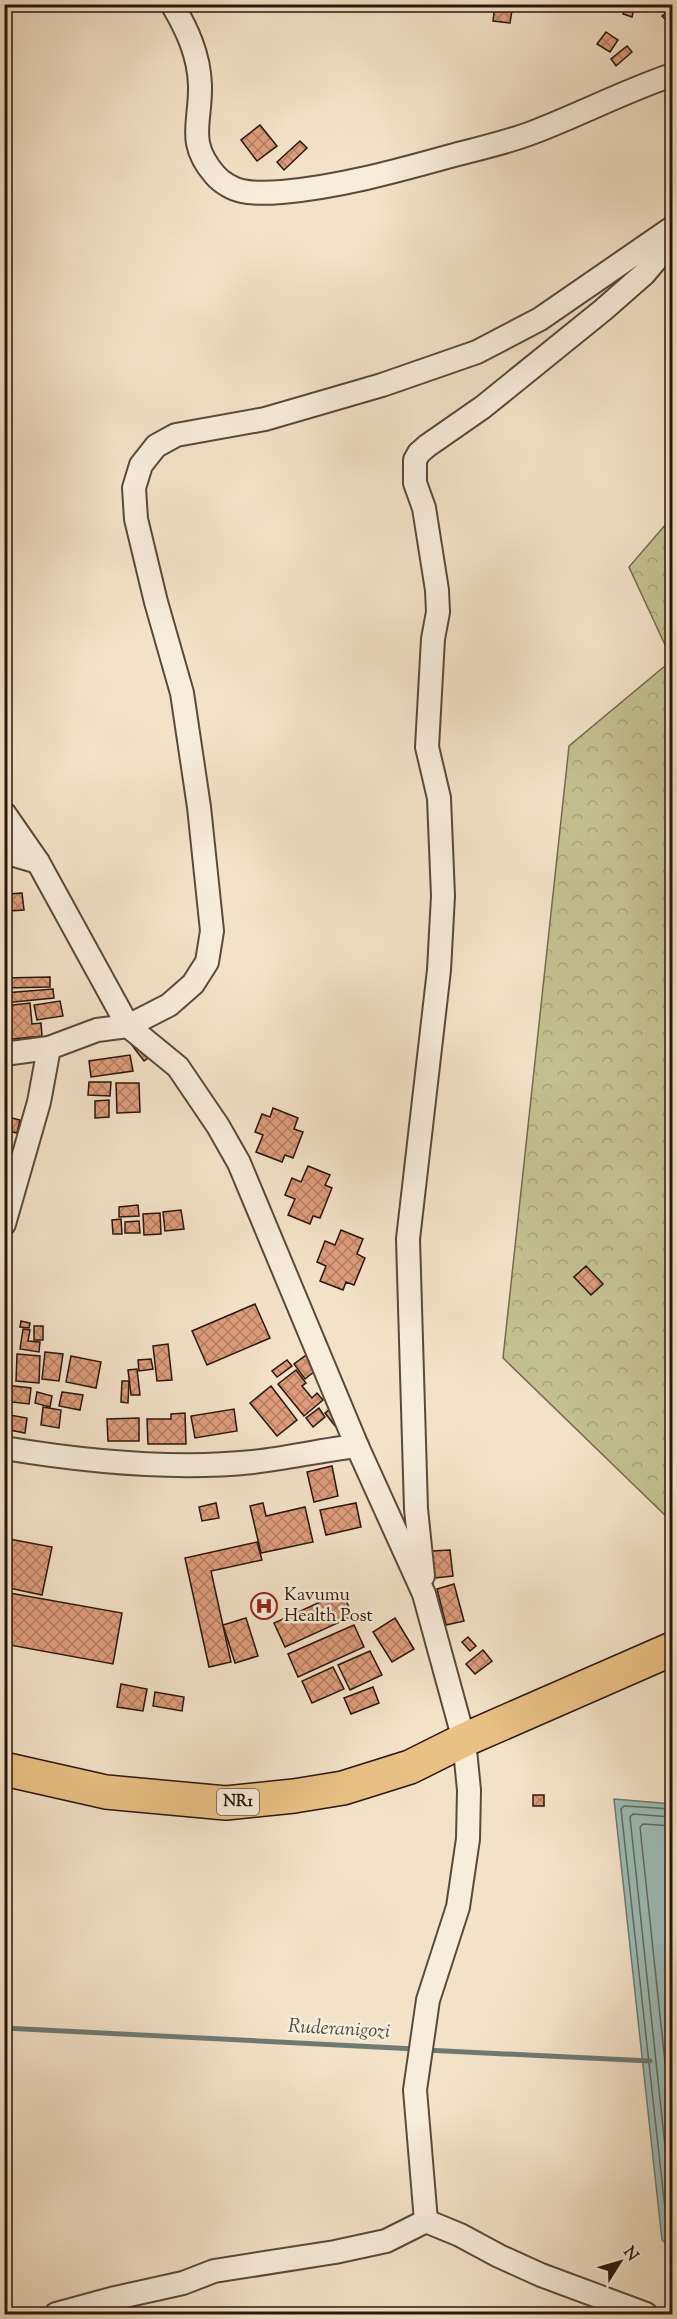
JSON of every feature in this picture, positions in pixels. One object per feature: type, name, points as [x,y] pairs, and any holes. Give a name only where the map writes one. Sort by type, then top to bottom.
[{"type":"highway","name":"NR1","points":[[4,1769],[106,1792],[226,1803],[343,1788],[410,1767],[464,1740],[672,1649]]},
{"type":"street","points":[[172,4],[188,33],[196,56],[200,85],[197,146],[202,158],[216,177],[242,191],[265,193],[310,190],[386,174],[532,133],[672,75]]},
{"type":"street","points":[[4,1054],[49,1048],[97,1030],[128,1026],[168,1005],[194,984],[207,962],[212,931],[199,807],[182,693],[156,603],[136,519],[134,488],[141,465],[156,446],[176,435],[265,419],[382,385],[477,352],[540,319],[672,228]]},
{"type":"street","points":[[424,1594],[416,1509],[408,1239],[439,970],[443,896],[439,798],[427,747],[433,639],[438,612],[426,516],[415,483],[415,460],[427,446],[483,407],[603,310],[644,274],[672,241]]},
{"type":"street","points":[[4,813],[38,862],[128,1026],[178,1067],[218,1126],[239,1163],[357,1446],[424,1594],[464,1740],[470,1790],[468,1839],[458,1907],[428,2000],[415,2090],[426,2221]]},
{"type":"street","points":[[4,852],[38,862]]},
{"type":"street","points":[[4,1224],[39,1102],[49,1048]]},
{"type":"street","points":[[4,1448],[99,1460],[208,1465],[252,1462],[357,1446]]},
{"type":"street","points":[[56,2314],[183,2283],[214,2271],[335,2252],[386,2241],[426,2221],[541,2275],[646,2314]]},
{"type":"green space","points":[[672,517],[672,660],[629,567]]},
{"type":"green space","points":[[672,660],[672,1522],[503,1358],[569,746]]},
{"type":"water","points":[[614,1799],[672,1804],[672,2248],[662,2240]]},
{"type":"building","points":[[495,4],[513,4],[510,23],[493,21]]},
{"type":"building","points":[[625,4],[635,4],[632,17],[623,14]]},
{"type":"building","points":[[671,9],[672,15],[666,20],[662,16]]},
{"type":"building","points":[[606,32],[618,40],[610,52],[597,44]]},
{"type":"building","points":[[627,46],[632,52],[616,66],[611,59]]},
{"type":"building","points":[[260,125],[277,146],[257,161],[241,140]]},
{"type":"building","points":[[300,141],[307,148],[284,170],[277,162]]},
{"type":"building","points":[[22,893],[24,910],[10,911],[8,894]]},
{"type":"building","points":[[50,977],[50,987],[4,988],[4,978]]},
{"type":"building","points":[[53,989],[54,998],[4,1003],[4,993]]},
{"type":"building","points":[[60,1001],[63,1016],[37,1020],[34,1005]]},
{"type":"building","points":[[30,1003],[32,1024],[41,1023],[42,1036],[4,1040],[4,1006]]},
{"type":"building","points":[[140,1038],[152,1055],[144,1061],[131,1044]]},
{"type":"building","points":[[130,1055],[133,1071],[91,1077],[89,1061]]},
{"type":"building","points":[[89,1082],[111,1082],[110,1096],[88,1095]]},
{"type":"building","points":[[116,1083],[139,1083],[140,1112],[117,1113]]},
{"type":"building","points":[[109,1100],[109,1117],[95,1118],[95,1101]]},
{"type":"building","points":[[273,1108],[298,1118],[294,1129],[303,1132],[293,1158],[285,1155],[282,1162],[256,1152],[263,1135],[255,1132],[262,1114],[270,1117]]},
{"type":"building","points":[[4,1116],[20,1120],[17,1133],[4,1130]]},
{"type":"building","points":[[308,1166],[330,1175],[325,1185],[332,1188],[320,1218],[313,1216],[310,1224],[288,1215],[295,1199],[285,1195],[292,1178],[301,1182]]},
{"type":"building","points":[[138,1205],[139,1216],[119,1217],[119,1207]]},
{"type":"building","points":[[181,1210],[184,1229],[165,1231],[163,1212]]},
{"type":"building","points":[[160,1213],[161,1234],[144,1235],[143,1214]]},
{"type":"building","points":[[121,1219],[122,1234],[113,1234],[112,1220]]},
{"type":"building","points":[[139,1221],[140,1233],[125,1233],[125,1222]]},
{"type":"building","points":[[341,1230],[363,1239],[357,1254],[365,1258],[354,1285],[346,1282],[343,1290],[320,1281],[326,1266],[317,1262],[325,1241],[335,1245]]},
{"type":"building","points":[[586,1266],[603,1284],[591,1295],[574,1277]]},
{"type":"building","points":[[255,1304],[270,1338],[207,1365],[192,1331]]},
{"type":"building","points":[[21,1321],[30,1323],[29,1328],[20,1327]]},
{"type":"building","points":[[34,1326],[43,1326],[43,1340],[34,1340]]},
{"type":"building","points":[[23,1329],[30,1330],[28,1341],[40,1342],[39,1352],[20,1349]]},
{"type":"building","points":[[168,1344],[172,1380],[157,1381],[153,1346]]},
{"type":"building","points":[[4,1346],[11,1347],[7,1365],[4,1365]]},
{"type":"building","points":[[45,1352],[63,1354],[59,1381],[42,1379]]},
{"type":"building","points":[[309,1353],[320,1367],[305,1379],[294,1364]]},
{"type":"building","points":[[17,1354],[40,1356],[39,1383],[16,1381]]},
{"type":"building","points":[[71,1356],[101,1362],[96,1388],[66,1382]]},
{"type":"building","points":[[151,1359],[153,1369],[139,1371],[138,1360]]},
{"type":"building","points":[[287,1360],[292,1366],[277,1377],[272,1371]]},
{"type":"building","points":[[137,1369],[140,1395],[131,1395],[128,1370]]},
{"type":"building","points":[[296,1370],[306,1383],[302,1386],[312,1398],[317,1393],[323,1400],[304,1416],[278,1384]]},
{"type":"building","points":[[122,1381],[129,1381],[128,1403],[121,1402]]},
{"type":"building","points":[[5,1385],[31,1388],[29,1404],[4,1401]]},
{"type":"building","points":[[271,1386],[297,1420],[277,1436],[250,1403]]},
{"type":"building","points":[[37,1392],[52,1396],[50,1407],[35,1403]]},
{"type":"building","points":[[62,1392],[83,1395],[80,1410],[59,1406]]},
{"type":"building","points":[[43,1407],[61,1410],[59,1428],[41,1425]]},
{"type":"building","points":[[332,1407],[342,1420],[335,1426],[325,1413]]},
{"type":"building","points":[[319,1408],[325,1417],[313,1427],[306,1418]]},
{"type":"building","points":[[234,1409],[237,1431],[195,1438],[191,1416]]},
{"type":"building","points":[[185,1413],[186,1444],[148,1444],[147,1419],[171,1419],[171,1414]]},
{"type":"building","points":[[4,1414],[27,1418],[25,1433],[4,1429]]},
{"type":"building","points":[[139,1418],[139,1441],[108,1441],[107,1419]]},
{"type":"building","points":[[332,1466],[338,1496],[314,1502],[307,1472]]},
{"type":"building","points":[[216,1503],[219,1518],[202,1521],[199,1507]]},
{"type":"building","points":[[263,1503],[266,1516],[305,1507],[313,1542],[261,1553],[250,1506]]},
{"type":"building","points":[[356,1503],[361,1527],[326,1535],[320,1510]]},
{"type":"building","points":[[4,1538],[52,1547],[42,1595],[4,1587]]},
{"type":"building","points":[[257,1542],[262,1560],[211,1571],[231,1662],[209,1667],[185,1558]]},
{"type":"building","points":[[450,1550],[453,1576],[435,1578],[432,1551]]},
{"type":"building","points":[[454,1584],[464,1621],[446,1625],[437,1589]]},
{"type":"building","points":[[4,1592],[122,1613],[113,1664],[4,1644]]},
{"type":"building","points":[[342,1592],[353,1616],[285,1647],[274,1623]]},
{"type":"building","points":[[246,1618],[258,1656],[235,1663],[223,1625]]},
{"type":"building","points":[[395,1618],[414,1649],[392,1662],[373,1632]]},
{"type":"building","points":[[354,1625],[364,1647],[298,1677],[288,1654]]},
{"type":"building","points":[[468,1637],[476,1646],[470,1651],[462,1642]]},
{"type":"building","points":[[483,1650],[492,1661],[475,1674],[466,1664]]},
{"type":"building","points":[[370,1651],[382,1675],[350,1690],[338,1665]]},
{"type":"building","points":[[333,1667],[344,1689],[312,1703],[302,1681]]},
{"type":"building","points":[[121,1684],[147,1689],[143,1711],[117,1707]]},
{"type":"building","points":[[373,1687],[379,1703],[351,1714],[344,1698]]},
{"type":"building","points":[[155,1692],[184,1697],[182,1711],[153,1706]]},
{"type":"building","points":[[533,1795],[544,1795],[544,1806],[533,1806]]},
{"type":"waterway","name":"Ruderanigozi","points":[[4,2028],[416,2049]]},
{"type":"waterway","name":"Ruderanigozi","points":[[425,2050],[650,2061]]},
{"type":"place","name":"Kavumu Health Post","points":[[264,1606]]}]
